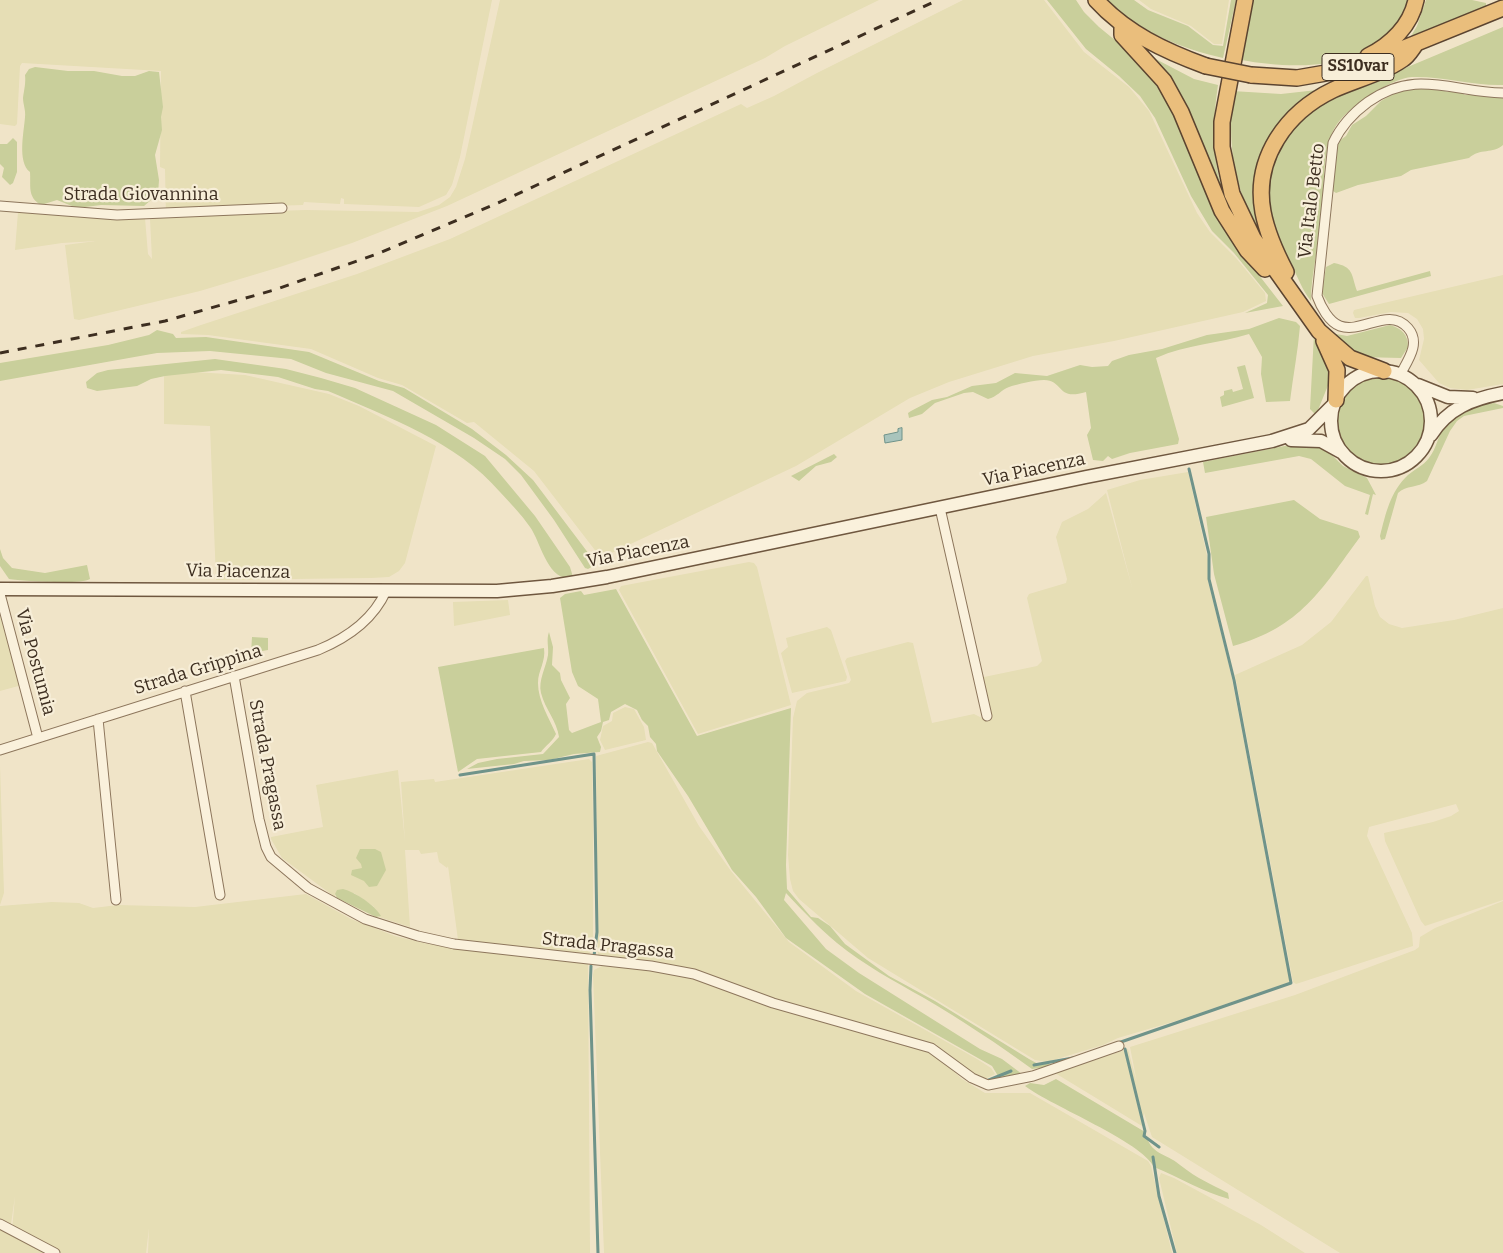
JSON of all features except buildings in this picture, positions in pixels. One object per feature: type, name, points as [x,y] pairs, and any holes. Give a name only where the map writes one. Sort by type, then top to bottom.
[{"type":"highway","name":"SS10var","points":[[1096,0],[1122,24],[1146,40],[1206,66],[1251,76],[1298,78],[1355,68],[1503,8]]},
{"type":"highway","points":[[1245,0],[1222,122],[1222,147],[1228,178],[1241,216],[1253,238],[1298,298],[1315,326],[1337,370],[1335,402]]},
{"type":"highway","points":[[1298,78],[1311,70],[1351,62],[1382,48],[1407,24],[1416,0]]},
{"type":"highway","points":[[1122,24],[1122,35],[1157,71],[1172,93],[1215,198],[1235,233],[1292,303],[1315,326],[1350,358],[1384,371]]},
{"type":"highway","points":[[1298,298],[1276,252],[1263,213],[1262,180],[1271,147],[1301,110],[1333,90],[1404,59],[1415,45]]},
{"type":"main road","points":[[1483,397],[1453,410],[1444,418],[1412,460],[1390,470],[1366,468],[1344,454],[1332,431],[1335,402],[1344,388],[1356,378],[1369,372],[1384,371],[1400,375],[1416,385],[1448,397],[1483,397],[1503,393]]},
{"type":"main road","points":[[1416,385],[1430,408],[1431,426],[1426,444]]},
{"type":"main road","name":"Via Piacenza","points":[[0,589],[497,591],[552,586],[607,577],[1272,441],[1309,429],[1335,402]]},
{"type":"main road","name":"Via Piacenza","points":[[1272,441],[1311,439],[1326,444],[1344,454]]},
{"type":"street","name":"Via Italo Betto","points":[[1400,375],[1414,346],[1412,335],[1407,327],[1395,320],[1385,320],[1354,327],[1341,327],[1330,318],[1317,296],[1333,143],[1346,122],[1357,111],[1392,88],[1404,84],[1430,84],[1503,93]]},
{"type":"street","name":"Strada Giovannina","points":[[0,206],[117,215],[282,208]]},
{"type":"street","points":[[940,508],[987,716]]},
{"type":"street","name":"Strada Grippina","points":[[0,750],[340,641],[371,615],[386,591]]},
{"type":"street","name":"Via Postumia","points":[[0,594],[38,738]]},
{"type":"street","name":"Strada Pragassa","points":[[234,676],[259,819],[266,847],[271,857],[308,888],[364,919],[418,936],[454,944],[651,966],[694,974],[797,1010],[931,1048],[972,1078],[988,1085],[1033,1076],[1119,1046]]},
{"type":"street","points":[[185,691],[220,895]]},
{"type":"street","points":[[98,719],[116,900]]},
{"type":"street","points":[[0,1224],[55,1253]]},
{"type":"shaded area","points":[[0,0],[492,0],[460,157],[452,185],[446,195],[419,207],[344,204],[344,199],[341,198],[340,204],[304,202],[303,205],[211,208],[212,213],[306,210],[418,212],[439,205],[450,197],[456,187],[465,159],[500,0],[879,0],[785,46],[765,58],[447,206],[352,243],[280,267],[200,291],[79,320],[74,319],[65,245],[96,241],[62,243],[15,250],[18,212],[97,218],[145,218],[148,254],[152,259],[150,219],[166,217],[165,169],[160,167],[161,71],[22,63],[20,66],[17,124],[15,126],[0,124]]},
{"type":"shaded area","points":[[963,0],[1044,0],[1084,52],[1129,87],[1149,111],[1197,213],[1210,232],[1236,258],[1265,293],[1266,301],[1243,312],[1114,341],[1033,356],[949,382],[910,398],[796,466],[601,558],[534,471],[474,422],[467,423],[402,385],[378,378],[311,349],[208,335],[181,334],[181,332],[201,325],[357,274],[450,239],[741,104],[747,108],[774,96]]},
{"type":"shaded area","points":[[1139,0],[1229,0],[1222,44],[1214,44],[1191,26],[1151,9]]},
{"type":"shaded area","points":[[1503,275],[1503,384],[1467,390],[1450,388],[1439,383],[1419,360],[1424,339],[1423,329],[1417,319],[1408,313],[1391,312],[1355,318],[1353,313],[1354,310]]},
{"type":"shaded area","points":[[193,372],[245,375],[329,394],[359,406],[436,446],[405,563],[399,571],[389,577],[371,578],[216,580],[210,426],[164,424],[164,374]]},
{"type":"shaded area","points":[[1188,472],[1208,560],[1208,581],[1231,674],[1290,982],[1179,1020],[1118,1038],[1103,1045],[1047,1062],[1035,1060],[868,958],[799,899],[793,891],[788,855],[793,718],[797,701],[807,693],[849,683],[851,680],[845,661],[847,658],[908,642],[913,643],[932,723],[974,714],[984,719],[984,677],[1037,666],[1042,661],[1027,598],[1029,594],[1066,583],[1067,579],[1056,537],[1062,522],[1088,509],[1106,493],[1133,591],[1107,490],[1140,480]]},
{"type":"shaded area","points":[[749,562],[754,563],[757,567],[791,705],[698,734],[619,590],[621,586]]},
{"type":"shaded area","points":[[1366,576],[1368,576],[1375,606],[1380,617],[1389,624],[1402,628],[1454,620],[1503,608],[1503,900],[1425,926],[1421,921],[1385,841],[1384,833],[1451,816],[1459,811],[1456,804],[1369,827],[1367,836],[1412,933],[1413,946],[1296,984],[1293,982],[1235,675],[1302,645],[1331,622]]},
{"type":"shaded area","points":[[508,600],[510,615],[454,626],[453,602]]},
{"type":"shaded area","points":[[0,605],[22,685],[0,691]]},
{"type":"shaded area","points":[[827,627],[831,630],[847,677],[846,681],[792,693],[781,653],[788,647],[786,638]]},
{"type":"shaded area","points":[[625,707],[634,709],[644,727],[646,740],[605,750],[600,740],[603,726],[612,721],[613,713]]},
{"type":"shaded area","points":[[648,742],[652,743],[699,826],[731,871],[789,942],[856,991],[977,1059],[991,1068],[995,1074],[981,1081],[952,1059],[728,982],[598,958],[596,756]]},
{"type":"shaded area","points":[[589,759],[592,762],[593,944],[589,955],[458,940],[448,866],[447,868],[439,862],[437,852],[421,854],[419,850],[405,850],[410,927],[379,917],[378,912],[373,906],[354,893],[335,894],[335,897],[282,858],[271,839],[271,837],[323,827],[316,785],[398,770],[405,842],[401,782],[434,779],[435,782]]},
{"type":"shaded area","points":[[0,765],[4,893],[0,905]]},
{"type":"shaded area","points":[[306,894],[351,919],[395,936],[428,944],[588,963],[590,1253],[148,1253],[149,1228],[146,1253],[60,1253],[12,1231],[15,1196],[10,1226],[0,1220],[0,906],[52,902],[79,903],[93,908],[118,905],[195,907]]},
{"type":"shaded area","points":[[1503,901],[1503,1253],[1340,1253],[1152,1137],[1144,1113],[1142,1126],[1055,1073],[1128,1049],[1137,1083],[1130,1047],[1295,995],[1415,950],[1419,947],[1420,937],[1435,928]]},
{"type":"shaded area","points":[[602,966],[648,969],[696,978],[933,1053],[962,1079],[985,1093],[1030,1093],[1148,1161],[1151,1166],[1172,1253],[604,1253],[593,975],[594,970]]},
{"type":"shaded area","points":[[1161,1173],[1174,1178],[1261,1225],[1305,1253],[1177,1253],[1159,1178]]},
{"type":"shaded area","points":[[0,1228],[48,1253],[0,1253]]},
{"type":"green space","points":[[1047,0],[1076,0],[1084,12],[1099,27],[1149,68],[1171,106],[1213,209],[1230,238],[1283,306],[1245,313],[1267,303],[1268,295],[1234,253],[1212,231],[1191,196],[1155,118],[1140,96],[1086,49]]},
{"type":"green space","points":[[1108,0],[1134,0],[1148,10],[1188,26],[1213,45],[1223,46],[1231,0],[1236,0],[1223,58],[1176,44],[1147,30]]},
{"type":"green space","points":[[1253,0],[1411,0],[1399,23],[1383,41],[1363,53],[1340,61],[1315,65],[1290,65],[1241,60]]},
{"type":"green space","points":[[1426,0],[1472,0],[1486,3],[1486,6],[1479,12],[1408,41],[1417,26]]},
{"type":"green space","points":[[1503,27],[1503,85],[1412,77],[1392,83],[1369,96],[1339,121],[1330,139],[1325,161],[1322,218],[1312,280],[1311,301],[1276,239],[1268,208],[1268,186],[1272,167],[1279,149],[1290,133],[1321,106],[1341,95]]},
{"type":"green space","points":[[1148,55],[1194,79],[1218,85],[1214,124],[1216,164],[1223,190],[1239,230]]},
{"type":"green space","points":[[35,67],[68,71],[94,71],[122,76],[135,76],[149,71],[159,72],[163,107],[161,117],[162,130],[155,155],[159,180],[158,194],[144,206],[101,205],[77,208],[57,200],[41,205],[37,202],[32,195],[30,172],[26,167],[22,154],[25,115],[23,98],[25,75],[29,69]]},
{"type":"green space","points":[[1429,87],[1448,92],[1459,91],[1465,95],[1493,95],[1503,98],[1503,145],[1469,158],[1411,170],[1401,176],[1358,185],[1336,193],[1333,191],[1335,147],[1346,136],[1352,125],[1366,116],[1381,101],[1397,92]]},
{"type":"green space","points":[[1317,90],[1277,127],[1263,149],[1258,162],[1256,198],[1262,234],[1244,199],[1234,165],[1231,130],[1232,91],[1281,94]]},
{"type":"green space","points":[[13,138],[17,142],[17,172],[13,183],[10,185],[2,177],[4,168],[0,164],[0,144],[7,144]]},
{"type":"green space","points":[[1334,263],[1345,267],[1351,272],[1357,291],[1430,271],[1431,276],[1329,304],[1322,293],[1326,267]]},
{"type":"green space","points":[[1279,318],[1296,322],[1300,326],[1290,401],[1266,402],[1261,374],[1262,357],[1249,334],[1179,350],[1156,358],[1179,439],[1178,444],[1130,453],[1112,459],[1108,456],[1103,461],[1093,460],[1087,435],[1091,428],[1086,392],[1070,394],[1051,381],[1044,380],[1026,382],[1009,387],[988,399],[973,392],[964,393],[935,403],[922,414],[909,418],[908,413],[932,400],[947,397],[972,386],[996,383],[1015,373],[1047,376],[1080,365],[1092,367],[1108,366],[1112,361],[1129,355],[1162,349],[1207,335],[1249,329]]},
{"type":"green space","points":[[1390,325],[1401,330],[1407,339],[1408,347],[1401,358],[1360,357],[1331,333],[1347,336]]},
{"type":"green space","points":[[157,330],[173,334],[176,338],[206,337],[309,352],[379,381],[404,388],[472,429],[506,455],[533,480],[592,558],[595,565],[588,569],[585,568],[554,520],[521,475],[505,459],[474,438],[393,391],[326,373],[291,359],[210,351],[157,353],[0,381],[0,363],[108,345],[149,335]]},
{"type":"green space","points":[[1314,334],[1332,367],[1329,383],[1316,415],[1310,409]]},
{"type":"green space","points":[[215,359],[286,369],[355,388],[436,425],[485,456],[535,516],[570,567],[573,577],[564,577],[557,574],[551,568],[530,527],[483,474],[443,445],[397,421],[328,391],[315,389],[278,377],[221,370],[165,376],[151,379],[137,386],[97,391],[87,388],[86,382],[97,373],[108,370]]},
{"type":"green space","points":[[1245,365],[1254,398],[1222,407],[1220,397],[1224,395],[1224,391],[1232,389],[1233,392],[1243,389],[1237,367]]},
{"type":"green space","points":[[1381,376],[1398,379],[1413,389],[1423,404],[1426,421],[1423,438],[1413,453],[1398,463],[1381,466],[1364,463],[1349,453],[1339,438],[1336,421],[1339,404],[1349,389],[1364,379]]},
{"type":"green space","points":[[1494,403],[1503,406],[1503,408],[1464,416],[1457,421],[1450,431],[1427,481],[1401,490],[1398,493],[1385,539],[1381,540],[1380,536],[1387,511],[1397,488],[1408,475],[1429,458],[1443,428],[1450,419],[1467,409]]},
{"type":"green space","points":[[1295,444],[1316,445],[1328,451],[1343,466],[1367,478],[1376,495],[1373,494],[1368,515],[1365,514],[1370,495],[1345,486],[1311,459],[1299,456],[1205,473],[1203,462]]},
{"type":"green space","points":[[834,454],[837,457],[831,462],[816,466],[799,481],[791,476]]},
{"type":"green space","points":[[1294,500],[1320,519],[1358,531],[1360,537],[1321,590],[1293,617],[1256,638],[1233,646],[1214,574],[1206,517]]},
{"type":"green space","points":[[0,549],[3,558],[12,568],[45,573],[87,565],[90,579],[64,582],[9,579],[0,566]]},
{"type":"green space","points":[[616,589],[697,736],[791,708],[786,865],[787,889],[811,917],[818,918],[830,926],[845,944],[889,976],[935,1001],[1038,1064],[1050,1064],[1047,1067],[1032,1069],[1006,1050],[858,958],[823,931],[786,893],[784,900],[826,949],[859,973],[980,1049],[1002,1059],[1022,1074],[1001,1081],[992,1066],[865,994],[786,938],[756,897],[732,870],[688,796],[657,751],[656,744],[650,737],[648,726],[642,720],[637,710],[625,704],[611,712],[609,720],[603,722],[597,737],[601,747],[600,752],[467,769],[478,763],[497,759],[543,754],[559,737],[540,688],[548,655],[549,632],[553,647],[552,665],[560,673],[561,680],[570,698],[566,704],[569,730],[572,733],[601,722],[598,699],[578,686],[572,672],[560,598],[565,594],[581,591],[584,595]]},
{"type":"green space","points":[[252,637],[268,638],[268,650],[251,653]]},
{"type":"green space","points":[[544,648],[544,658],[538,678],[538,690],[544,709],[556,734],[555,737],[541,752],[477,759],[458,772],[438,667]]},
{"type":"green space","points":[[360,849],[375,849],[381,852],[386,870],[377,886],[369,887],[364,881],[351,875],[352,870],[362,868],[356,858]]},
{"type":"green space","points":[[343,889],[364,900],[381,916],[376,917],[337,898],[335,894],[337,890]]},
{"type":"green space","points":[[1056,1079],[1145,1132],[1155,1150],[1228,1193],[1229,1199],[1154,1167],[1146,1157],[1115,1135],[1025,1086],[1030,1083],[1044,1085]]},
{"type":"water","points":[[902,428],[902,440],[885,443],[884,435],[898,432],[898,429]]},
{"type":"waterway","points":[[1118,1043],[1291,983],[1234,680],[1209,579],[1209,554],[1189,469]]},
{"type":"waterway","points":[[460,775],[594,754],[597,932],[594,956]]},
{"type":"waterway","points":[[591,966],[590,990],[598,1253]]},
{"type":"waterway","points":[[1125,1049],[1145,1131],[1144,1136],[1159,1147]]},
{"type":"waterway","points":[[1034,1065],[1073,1058]]},
{"type":"waterway","points":[[984,1082],[1011,1071]]},
{"type":"waterway","points":[[1153,1157],[1159,1196],[1175,1253]]},
{"type":"railway","points":[[0,353],[165,321],[274,290],[377,254],[500,202],[938,0]]}]
